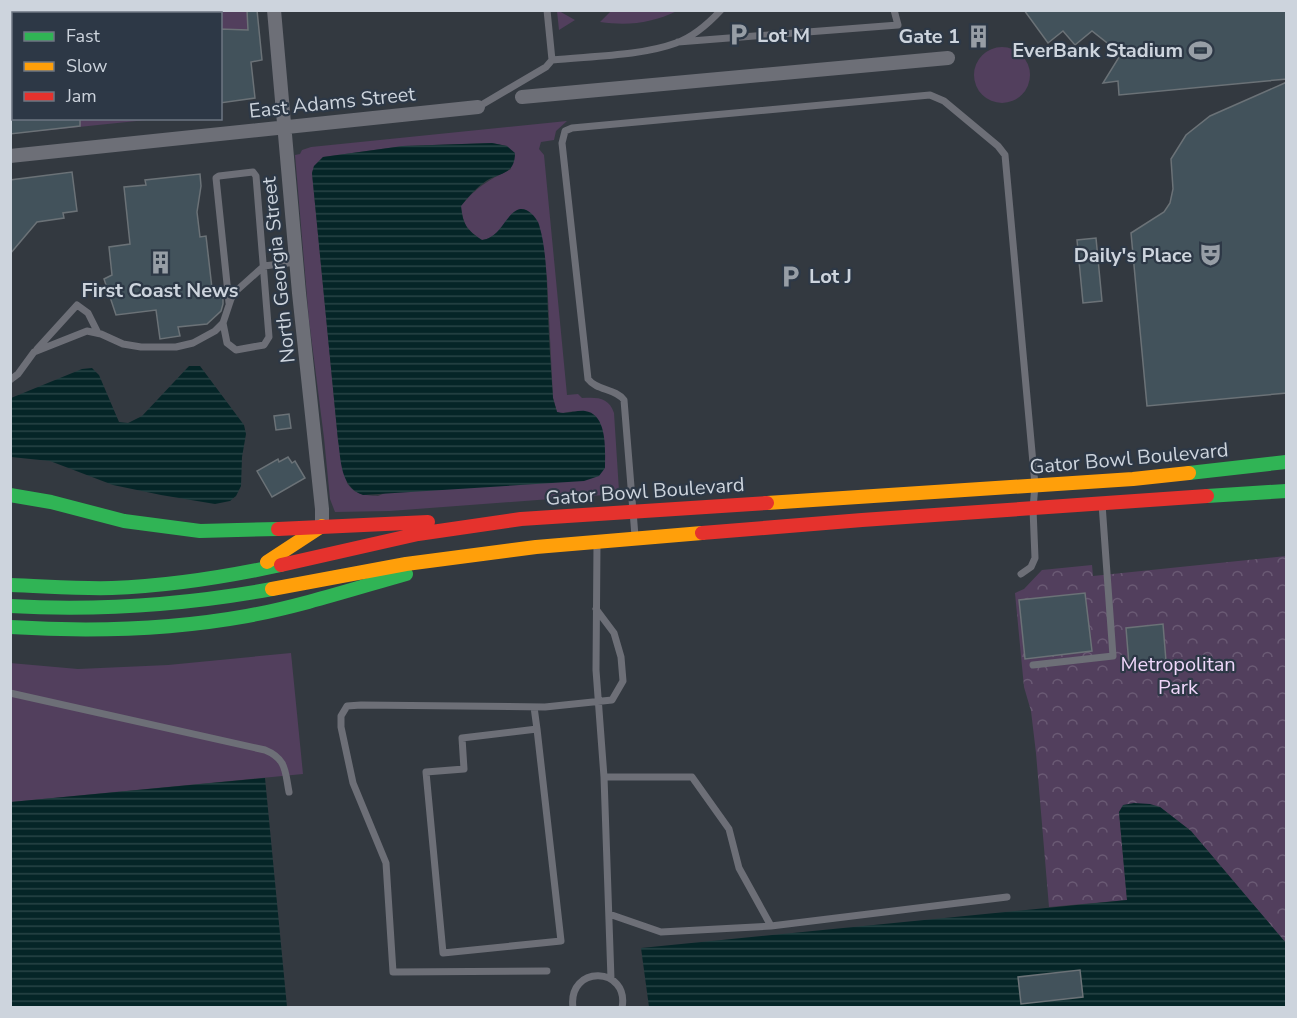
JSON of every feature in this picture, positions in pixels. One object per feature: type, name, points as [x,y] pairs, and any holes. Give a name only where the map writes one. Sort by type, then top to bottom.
[{"type":"main road","name":"Gator Bowl Boulevard","points":[[10,585],[111,588],[189,582],[240,574],[392,539],[521,519],[1165,476],[1287,462]]},
{"type":"main road","points":[[10,606],[89,609],[172,605],[228,597],[380,568],[483,553],[635,538],[1287,491]]},
{"type":"main road","points":[[10,495],[51,502],[124,521],[178,529],[238,531],[521,519]]},
{"type":"main road","points":[[240,574],[276,557],[322,526]]},
{"type":"main road","points":[[10,627],[109,630],[156,628],[220,620],[309,602],[483,553]]},
{"type":"street","name":"North Georgia Street","points":[[274,10],[322,526]]},
{"type":"street","points":[[522,97],[948,58]]},
{"type":"street","name":"East Adams Street","points":[[10,156],[478,107]]},
{"type":"lane","points":[[478,107],[546,68],[552,60],[547,10]]},
{"type":"lane","points":[[678,42],[696,32],[721,10]]},
{"type":"lane","points":[[552,60],[641,51],[678,42],[898,25],[894,10]]},
{"type":"lane","points":[[635,538],[624,400],[616,392],[591,383],[588,379],[562,143],[566,131],[572,128],[930,96],[944,101],[998,146],[1005,155],[1035,485],[1033,509],[1035,558],[1031,567],[1021,574]]},
{"type":"lane","points":[[223,323],[228,343],[236,350],[264,345],[269,337],[256,176],[253,172],[216,178],[230,303]]},
{"type":"lane","points":[[34,352],[87,331],[98,333],[123,344],[141,347],[176,347],[193,343],[215,331],[223,323],[235,292],[264,266],[296,262]]},
{"type":"lane","points":[[10,380],[18,374],[34,352],[77,305],[88,313],[98,333]]},
{"type":"lane","points":[[1033,665],[1113,656],[1102,504]]},
{"type":"lane","points":[[598,542],[597,702],[604,777],[611,979]]},
{"type":"lane","points":[[547,970],[393,972],[386,862],[353,783],[341,727],[341,716],[347,706],[534,707],[612,700],[623,681],[621,657],[614,633],[596,609]]},
{"type":"lane","points":[[10,693],[265,750],[280,758],[284,765],[289,792]]},
{"type":"lane","points":[[534,707],[537,729],[561,941],[443,953],[426,772],[464,769],[462,738],[537,729]]},
{"type":"lane","points":[[604,777],[692,777],[729,829],[739,868],[771,926]]},
{"type":"lane","points":[[609,914],[661,932],[771,926],[1007,897]]},
{"type":"lane","points":[[573,1008],[572,998],[579,983],[594,975],[611,979],[621,990],[622,1008]]},
{"type":"green space","points":[[10,11],[257,11],[262,60],[251,62],[255,98],[222,103],[222,12],[12,12],[12,120],[146,120],[11,134]]},
{"type":"green space","points":[[557,11],[559,11],[575,20],[559,30]]},
{"type":"green space","points":[[611,11],[677,11],[640,23],[600,22]]},
{"type":"green space","points":[[1002,47],[1013,49],[1022,55],[1028,64],[1030,75],[1028,86],[1022,95],[1013,101],[1002,103],[991,101],[982,95],[976,86],[974,75],[976,64],[982,55],[991,49]]},
{"type":"green space","points":[[567,121],[556,131],[554,140],[541,142],[539,149],[544,155],[567,395],[578,394],[582,398],[602,399],[612,408],[619,491],[617,494],[390,511],[335,512],[330,499],[309,320],[295,155],[311,147]],"holes":[[[492,143],[507,146],[511,169],[490,180],[472,194],[461,206],[463,218],[469,230],[482,240],[496,233],[513,213],[538,222],[547,278],[553,398],[557,412],[575,411],[378,496],[364,495],[347,483],[338,440],[312,173],[314,166],[323,157],[403,146]]]},
{"type":"green space","name":"Metropolitan Park","points":[[1286,556],[1286,943],[1191,831],[1160,807],[1119,812],[1127,900],[1049,907],[1036,753],[1031,711],[1024,687],[1015,593],[1024,589],[1042,570],[1092,565],[1093,576]]},
{"type":"green space","points":[[291,653],[303,774],[11,802],[10,663],[78,669],[168,665]]},
{"type":"shaded area","points":[[492,143],[507,146],[515,153],[514,160],[510,169],[486,181],[461,206],[463,218],[469,230],[482,240],[494,235],[515,211],[520,209],[528,211],[537,220],[545,255],[553,398],[557,412],[585,411],[598,419],[604,434],[605,468],[599,476],[584,481],[363,495],[350,486],[343,472],[340,456],[312,173],[314,166],[323,157],[403,146]]},
{"type":"shaded area","points":[[189,366],[200,366],[244,425],[246,434],[241,486],[236,496],[230,501],[215,504],[161,495],[113,485],[50,461],[11,457],[11,398],[82,369],[92,368],[99,375],[119,422],[128,423],[142,416]]},
{"type":"shaded area","points":[[265,778],[287,1007],[11,1007],[11,802]]},
{"type":"shaded area","points":[[1134,803],[1160,807],[1191,831],[1286,943],[1286,1007],[649,1007],[641,948],[1127,900],[1119,812],[1123,805]]},
{"type":"building","points":[[247,10],[257,10],[262,60],[251,62],[255,98],[222,103],[222,29],[248,30]]},
{"type":"building","name":"EverBank Stadium","points":[[1024,10],[1287,10],[1287,79],[1119,95],[1118,81],[1103,83],[1121,54],[1092,31],[1075,45],[1063,31],[1048,43]]},
{"type":"building","name":"Daily's Place","points":[[1287,82],[1287,393],[1147,406],[1131,233],[1164,212],[1170,203],[1173,189],[1171,159],[1186,135],[1210,116]]},
{"type":"building","points":[[10,118],[12,120],[80,120],[80,126],[10,134]]},
{"type":"building","points":[[72,172],[77,211],[63,213],[64,218],[37,222],[10,254],[10,180]]},
{"type":"building","name":"First Coast News","points":[[200,174],[201,186],[197,212],[200,237],[206,236],[213,297],[223,296],[223,304],[221,311],[207,324],[178,327],[180,336],[160,339],[156,310],[116,315],[104,279],[112,275],[109,247],[130,244],[124,187],[146,185],[145,180]]},
{"type":"building","points":[[1096,238],[1102,301],[1083,303],[1077,240]]},
{"type":"building","points":[[289,414],[291,428],[276,430],[274,416]]},
{"type":"building","points":[[288,457],[292,463],[295,461],[305,478],[272,497],[257,471],[278,459],[279,462]]},
{"type":"building","points":[[1085,593],[1092,651],[1025,659],[1019,600]]},
{"type":"building","points":[[1163,624],[1166,661],[1129,665],[1126,628]]},
{"type":"building","points":[[1080,970],[1083,997],[1021,1004],[1018,977]]},
{"type":"traffic: fast","points":[[1189,473],[1286,462]]},
{"type":"traffic: fast","points":[[1207,496],[1286,491]]},
{"type":"traffic: fast","points":[[10,495],[51,502],[124,521],[200,531],[278,529]]},
{"type":"traffic: fast","points":[[10,585],[133,587],[197,580],[281,565]]},
{"type":"traffic: fast","points":[[10,627],[129,629],[218,621],[287,607],[406,574]]},
{"type":"traffic: fast","points":[[10,606],[76,608],[174,603],[272,589]]},
{"type":"traffic: slow","points":[[767,503],[1133,479],[1189,473]]},
{"type":"traffic: slow","points":[[267,562],[322,526]]},
{"type":"traffic: slow","points":[[272,589],[406,564],[536,547],[702,533]]},
{"type":"traffic: jam","points":[[702,533],[1207,496]]},
{"type":"traffic: jam","points":[[281,565],[418,534],[521,519],[767,503]]},
{"type":"traffic: jam","points":[[278,529],[428,522]]},
{"type":"place","name":"Lot M","points":[[739,35]]},
{"type":"place","name":"Gate 1","points":[[978,36]]},
{"type":"place","name":"EverBank Stadium","points":[[1201,50]]},
{"type":"place","name":"Daily's Place","points":[[1210,255]]},
{"type":"place","name":"First Coast News","points":[[160,262]]},
{"type":"place","name":"Lot J","points":[[791,276]]}]
